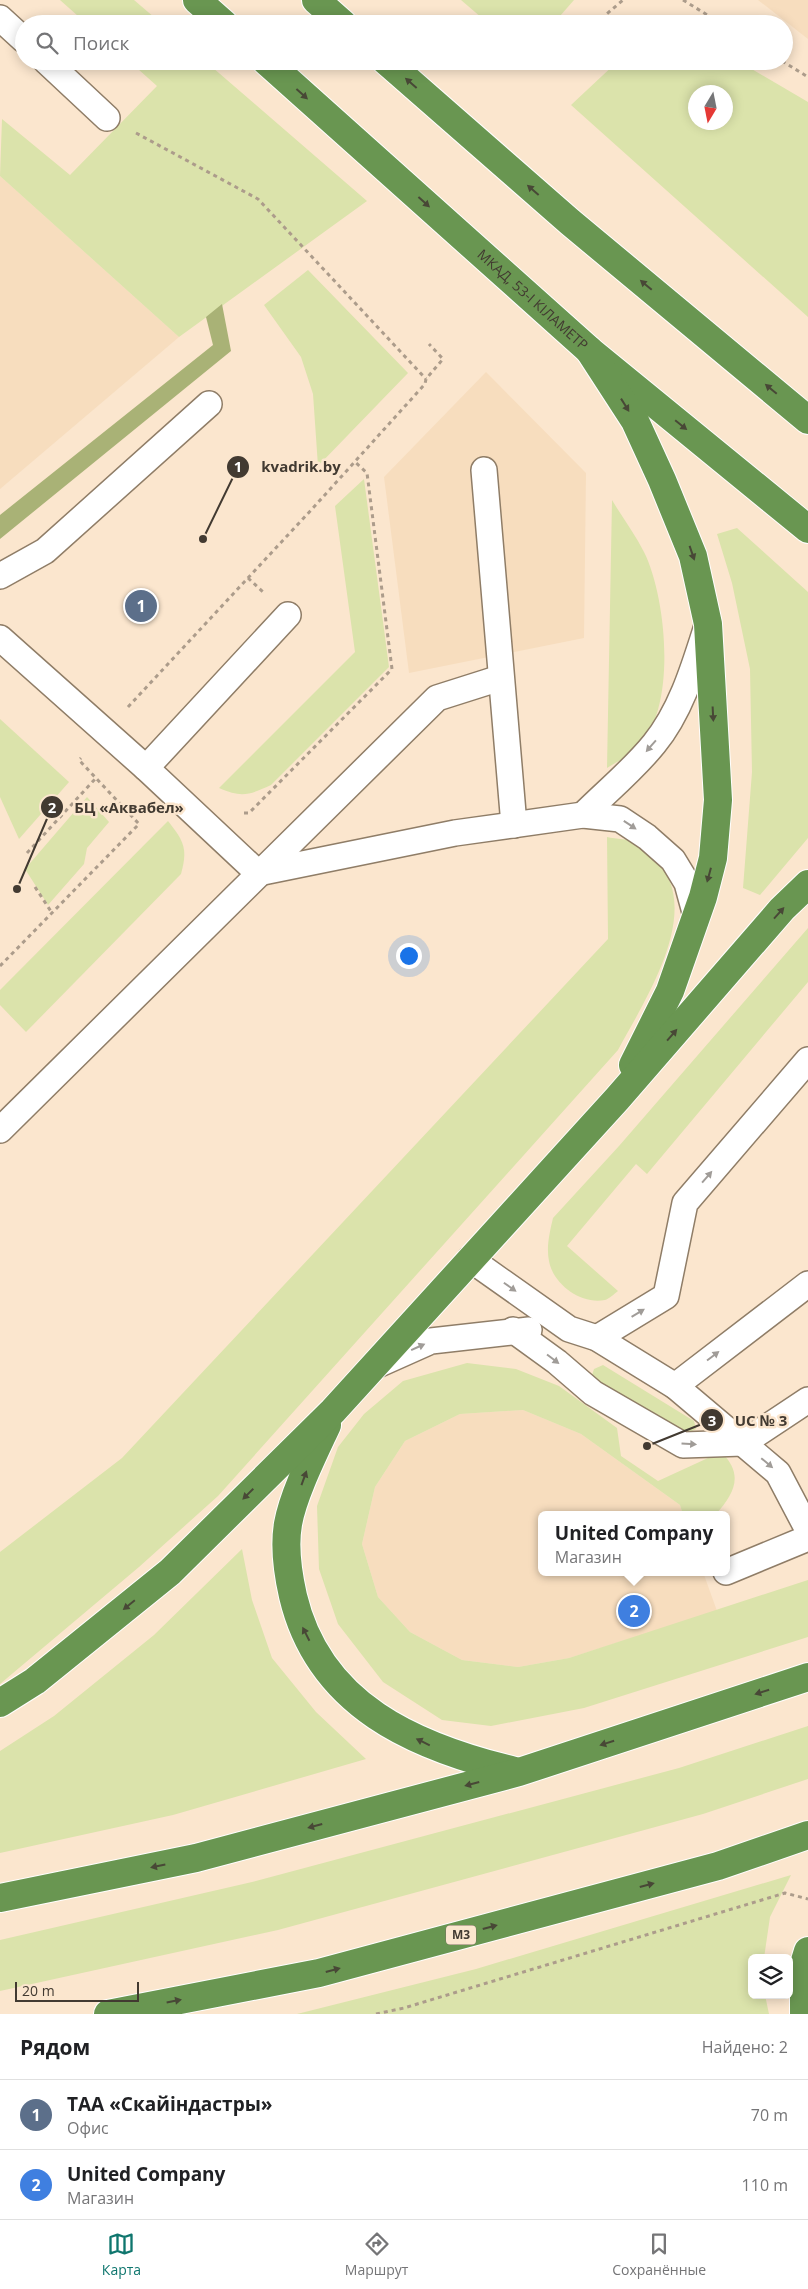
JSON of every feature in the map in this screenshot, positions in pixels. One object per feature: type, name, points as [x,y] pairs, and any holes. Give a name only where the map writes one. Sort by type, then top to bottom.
[{"type":"highway","points":[[197,0],[214,15]]},
{"type":"highway","points":[[316,0],[333,15]]},
{"type":"highway","name":"МКАД, 53-І КІЛАМЕТР","points":[[276,70],[589,350],[808,529]]},
{"type":"highway","points":[[396,70],[570,222],[808,420]]},
{"type":"highway","points":[[589,350],[635,421],[662,480],[693,556],[708,624],[718,800],[713,858],[696,916],[670,991],[616,1098]]},
{"type":"highway","points":[[0,1703],[36,1681],[170,1572],[333,1411],[616,1098],[782,909],[808,884]]},
{"type":"highway","points":[[333,1411],[306,1472],[288,1524],[288,1572],[299,1620],[320,1661],[349,1694],[384,1721],[426,1744],[467,1759],[519,1772]]},
{"type":"highway","points":[[0,1898],[196,1858],[519,1772],[808,1677]]},
{"type":"highway","name":"М3","points":[[108,2014],[320,1973],[718,1866],[808,1835]]},
{"type":"highway","points":[[804,2014],[804,1964],[808,1951]]},
{"type":"lane","points":[[0,18],[15,32]]},
{"type":"lane","points":[[56,70],[107,118]]},
{"type":"lane","points":[[0,576],[44,551],[209,404]]},
{"type":"lane","points":[[484,470],[500,678],[514,825]]},
{"type":"lane","points":[[146,768],[288,615]]},
{"type":"lane","points":[[583,815],[659,737],[673,715],[690,679],[708,624]]},
{"type":"lane","points":[[0,638],[146,768],[258,873]]},
{"type":"lane","points":[[0,1130],[437,698],[500,678]]},
{"type":"lane","points":[[258,873],[456,833],[583,815],[620,819],[647,837],[667,854],[673,860],[687,883],[696,916]]},
{"type":"lane","points":[[596,1338],[666,1296],[685,1203],[808,1060]]},
{"type":"lane","points":[[470,1259],[569,1329],[596,1338],[674,1386],[778,1472],[808,1530]]},
{"type":"lane","points":[[674,1386],[808,1284]]},
{"type":"lane","points":[[373,1366],[431,1341],[513,1330],[569,1329]]},
{"type":"lane","points":[[513,1330],[557,1362],[593,1393],[683,1445],[743,1443],[808,1400]]},
{"type":"lane","points":[[730,1570],[808,1538]]},
{"type":"path","points":[[606,15],[623,0]]},
{"type":"path","points":[[683,0],[707,15]]},
{"type":"path","points":[[793,68],[808,77]]},
{"type":"path","points":[[107,118],[258,199],[426,379]]},
{"type":"path","points":[[0,966],[139,824],[79,760],[425,384],[426,379],[443,359],[429,344]]},
{"type":"path","points":[[239,812],[249,813],[392,669],[367,473],[355,462]]},
{"type":"path","points":[[28,853],[96,778]]},
{"type":"path","points":[[36,887],[52,913]]},
{"type":"path","points":[[376,2014],[404,2008],[785,1893],[808,1899]]},
{"type":"shaded area","points":[[758,0],[808,0],[808,39],[793,27],[793,15],[777,15]]},
{"type":"shaded area","points":[[0,176],[179,337],[0,489]]},
{"type":"shaded area","points":[[486,372],[586,473],[584,638],[409,673],[384,477]]},
{"type":"shaded area","points":[[523,1410],[581,1434],[680,1505],[682,1511],[538,1511],[538,1576],[704,1576],[717,1611],[569,1658],[518,1667],[462,1660],[410,1632],[378,1597],[362,1544],[375,1487],[405,1441],[460,1414]]},
{"type":"green space","points":[[60,0],[134,0],[152,15],[77,15]]},
{"type":"green space","points":[[461,0],[574,0],[561,15],[478,15]]},
{"type":"green space","points":[[139,70],[215,70],[367,201],[179,337],[0,176],[2,119],[70,175],[157,86]]},
{"type":"green space","points":[[608,70],[753,70],[808,102],[808,317],[571,105]]},
{"type":"green space","points":[[308,270],[408,373],[318,466],[313,394],[301,357],[264,305]]},
{"type":"green space","points":[[222,304],[231,351],[0,539],[0,515],[213,345],[206,317]]},
{"type":"green space","points":[[364,479],[389,667],[271,785],[245,794],[219,788],[355,652],[335,506]]},
{"type":"green space","points":[[612,500],[644,552],[652,572],[663,625],[664,654],[663,683],[658,709],[649,732],[633,752],[607,768]]},
{"type":"green space","points":[[737,528],[808,592],[808,838],[760,895],[743,888],[752,772],[750,669],[732,583],[717,534]]},
{"type":"green space","points":[[0,719],[69,782],[19,839],[0,797]]},
{"type":"green space","points":[[87,797],[109,822],[87,848],[84,864],[48,905],[25,869]]},
{"type":"green space","points":[[168,821],[178,834],[183,846],[184,858],[181,874],[26,1032],[0,1005],[0,990]]},
{"type":"green space","points":[[607,837],[640,844],[654,858],[669,879],[674,902],[673,928],[666,954],[655,981],[618,1050],[218,1496],[139,1567],[0,1684],[0,1552],[122,1458],[608,939]]},
{"type":"green space","points":[[808,928],[808,982],[647,1174],[636,1164],[567,1246],[618,1291],[610,1298],[596,1301],[578,1296],[570,1291],[556,1278],[549,1261],[548,1245],[553,1218],[619,1146]]},
{"type":"green space","points":[[467,1363],[516,1369],[559,1386],[617,1428],[621,1456],[658,1481],[721,1452],[733,1468],[735,1476],[732,1491],[719,1511],[682,1511],[680,1505],[581,1434],[523,1410],[460,1414],[405,1441],[375,1487],[362,1544],[378,1597],[410,1632],[462,1660],[518,1667],[569,1658],[808,1580],[808,1637],[584,1708],[491,1726],[442,1720],[383,1682],[338,1624],[319,1569],[317,1506],[338,1447],[364,1414],[403,1381]]},
{"type":"green space","points":[[603,1365],[694,1421],[696,1429],[686,1434],[596,1382],[592,1375],[594,1369]]},
{"type":"green space","points":[[242,1549],[252,1600],[272,1658],[316,1712],[366,1759],[173,1815],[0,1853],[0,1751],[54,1716],[154,1635]]},
{"type":"green space","points":[[808,1726],[808,1779],[703,1814],[278,1930],[0,1991],[0,1940],[252,1882],[679,1768]]},
{"type":"green space","points":[[791,1875],[770,1917],[765,1954],[748,1954],[748,1999],[766,1999],[769,2014],[297,2014],[476,1969]]},
{"type":"place","name":"kvadrik.by","points":[[203,539]]},
{"type":"place","name":"ТАА «Скайіндастры»","points":[[141,606]]},
{"type":"place","name":"БЦ «Аквабел»","points":[[17,889]]},
{"type":"place","name":"UC № 3","points":[[647,1446]]},
{"type":"place","name":"United Company","points":[[634,1611]]}]
